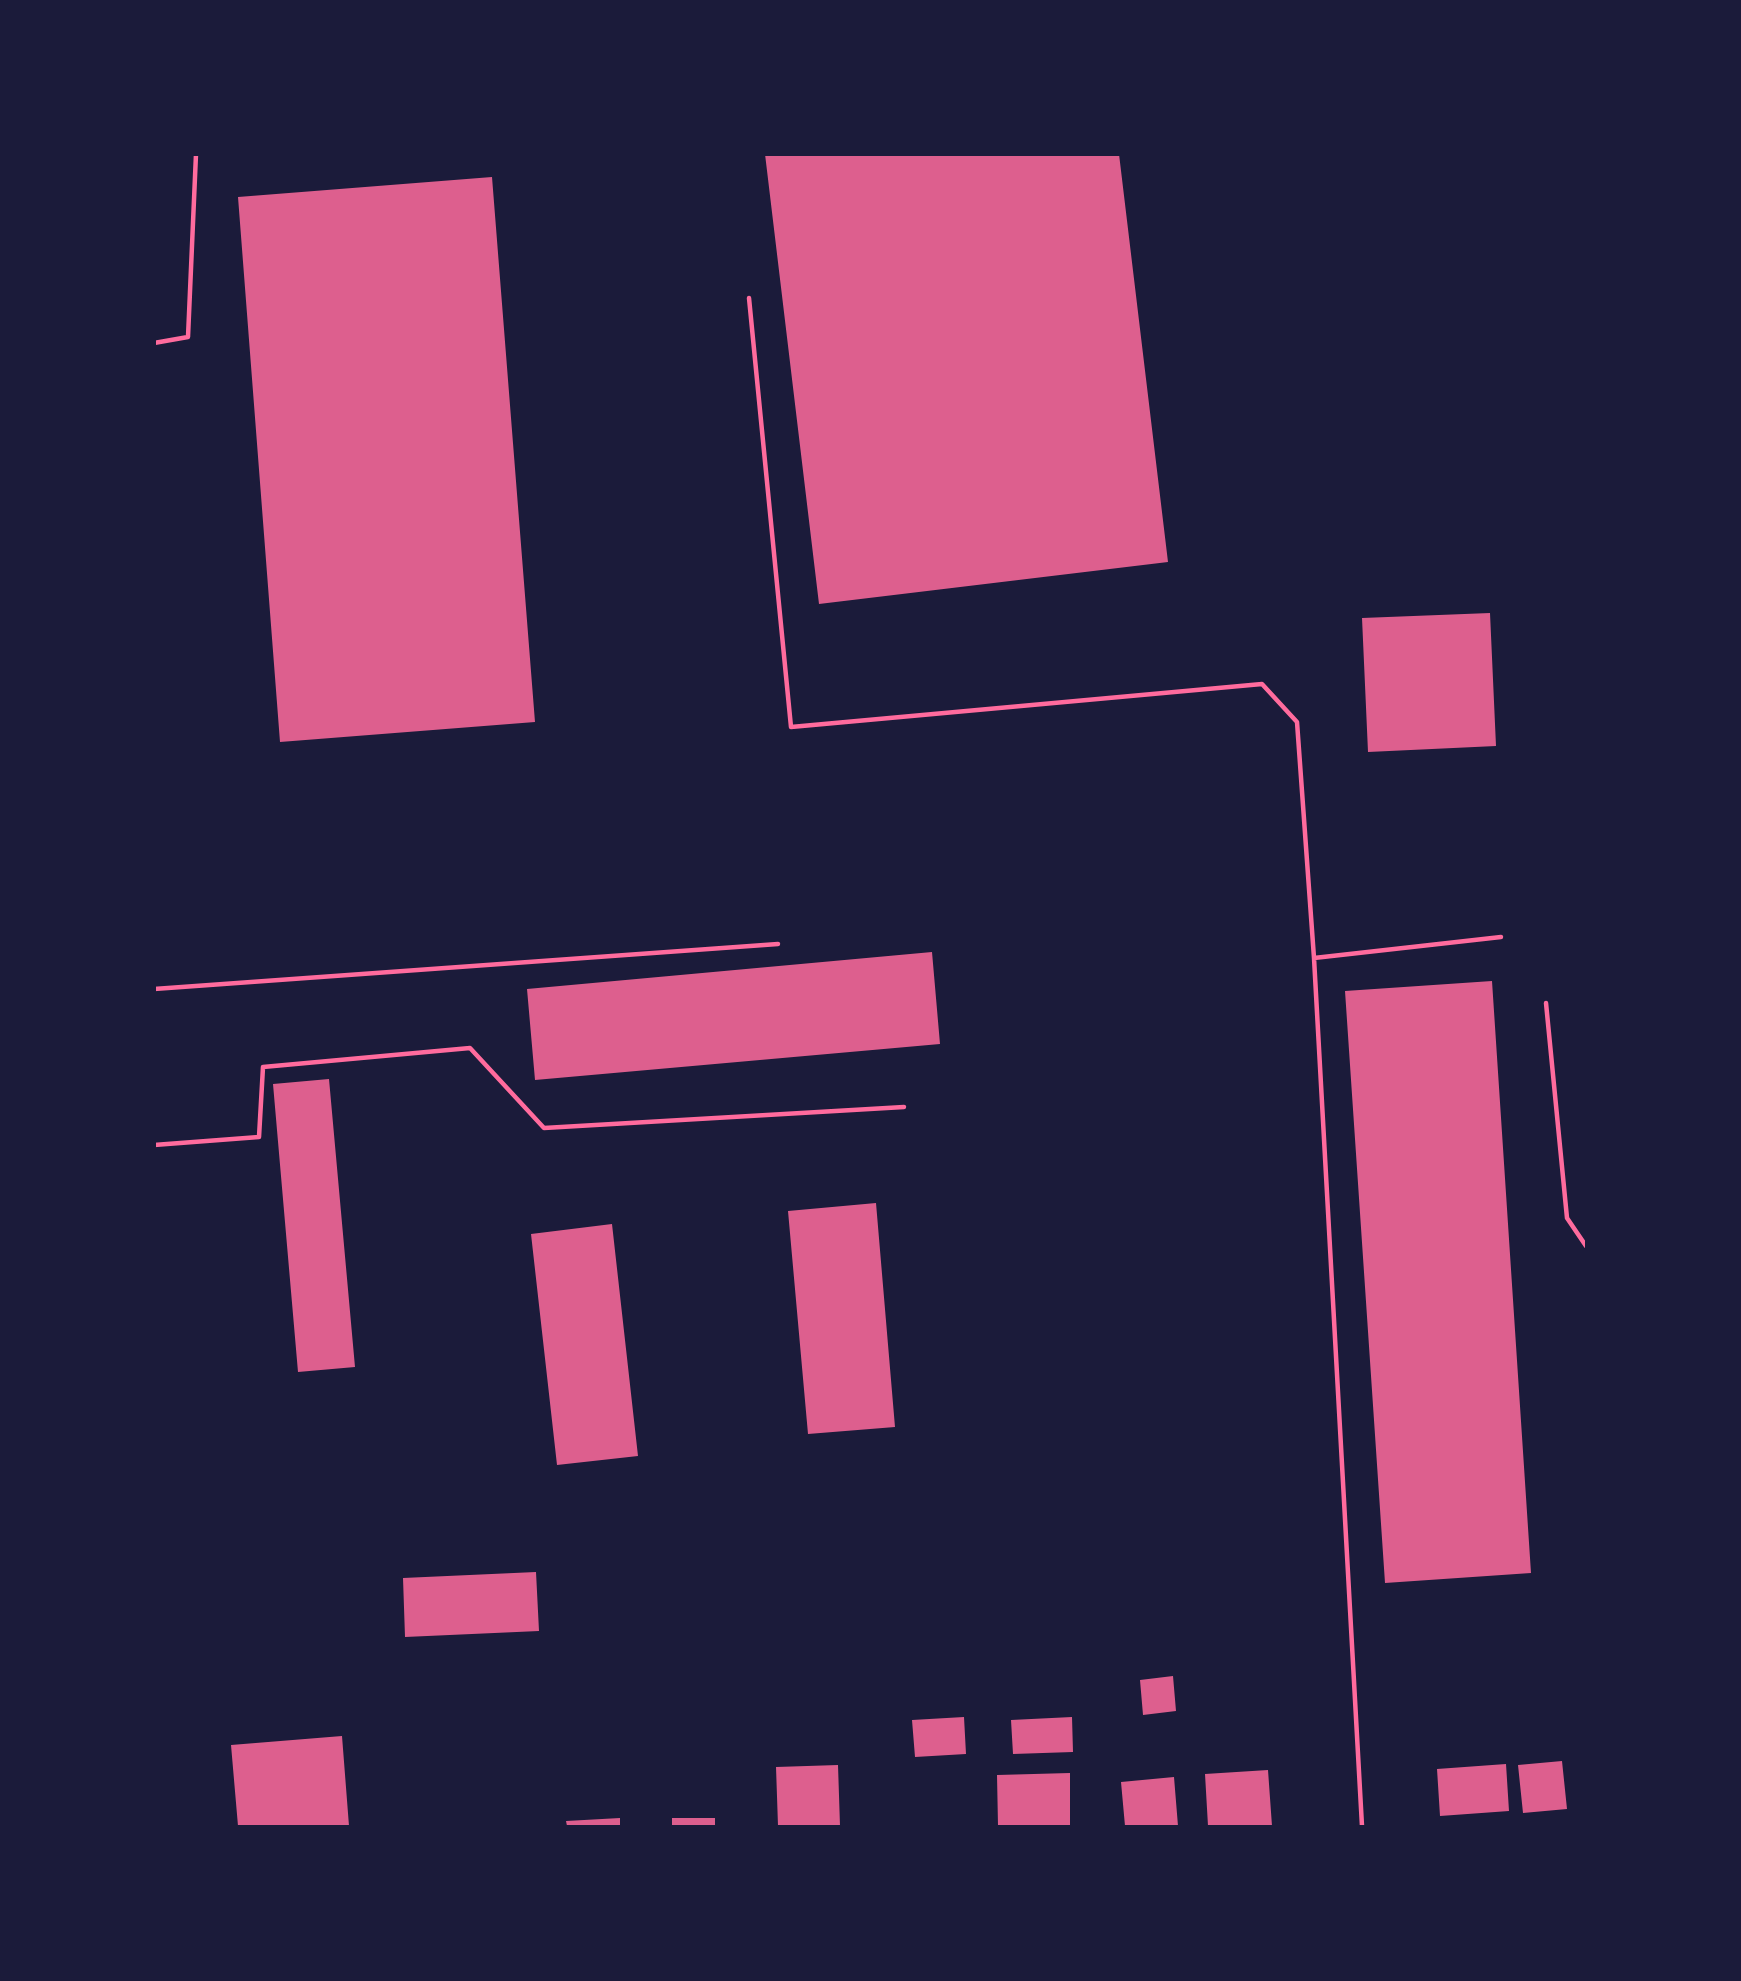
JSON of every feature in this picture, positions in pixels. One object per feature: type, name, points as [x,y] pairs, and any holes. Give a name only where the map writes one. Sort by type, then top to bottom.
[{"type":"lane","points":[[154,343],[188,337],[196,154]]},
{"type":"lane","points":[[749,298],[791,727],[1262,684],[1298,722],[1314,958],[1362,1827]]},
{"type":"lane","points":[[1314,958],[1501,937]]},
{"type":"lane","points":[[154,989],[778,944]]},
{"type":"lane","points":[[1546,1003],[1567,1218],[1587,1246]]},
{"type":"lane","points":[[154,1145],[259,1137],[263,1067],[470,1048],[544,1128],[904,1107]]},
{"type":"building","points":[[765,154],[1119,154],[1168,562],[819,604]]},
{"type":"building","points":[[492,177],[535,722],[280,742],[238,197]]},
{"type":"building","points":[[1490,613],[1496,746],[1368,752],[1362,618]]},
{"type":"building","points":[[932,952],[940,1044],[535,1080],[527,989]]},
{"type":"building","points":[[1492,981],[1531,1573],[1385,1583],[1345,991]]},
{"type":"building","points":[[329,1079],[355,1367],[298,1372],[273,1084]]},
{"type":"building","points":[[876,1203],[895,1427],[808,1434],[788,1211]]},
{"type":"building","points":[[612,1224],[638,1456],[557,1465],[531,1234]]},
{"type":"building","points":[[536,1572],[539,1631],[405,1637],[403,1578]]},
{"type":"building","points":[[1173,1676],[1176,1711],[1143,1715],[1140,1680]]},
{"type":"building","points":[[964,1717],[966,1754],[915,1757],[912,1720]]},
{"type":"building","points":[[1072,1717],[1073,1752],[1013,1754],[1011,1720]]},
{"type":"building","points":[[342,1736],[349,1826],[238,1826],[231,1745]]},
{"type":"building","points":[[1562,1761],[1567,1809],[1523,1813],[1518,1765]]},
{"type":"building","points":[[1506,1764],[1509,1811],[1440,1816],[1437,1769]]},
{"type":"building","points":[[838,1765],[840,1826],[778,1826],[776,1767]]},
{"type":"building","points":[[1268,1770],[1272,1826],[1208,1826],[1205,1774]]},
{"type":"building","points":[[1070,1773],[1070,1826],[998,1826],[997,1775]]},
{"type":"building","points":[[1174,1777],[1178,1826],[1125,1826],[1121,1782]]},
{"type":"building","points":[[620,1818],[620,1826],[567,1826],[566,1821]]},
{"type":"building","points":[[672,1818],[715,1818],[715,1826],[672,1826]]}]
